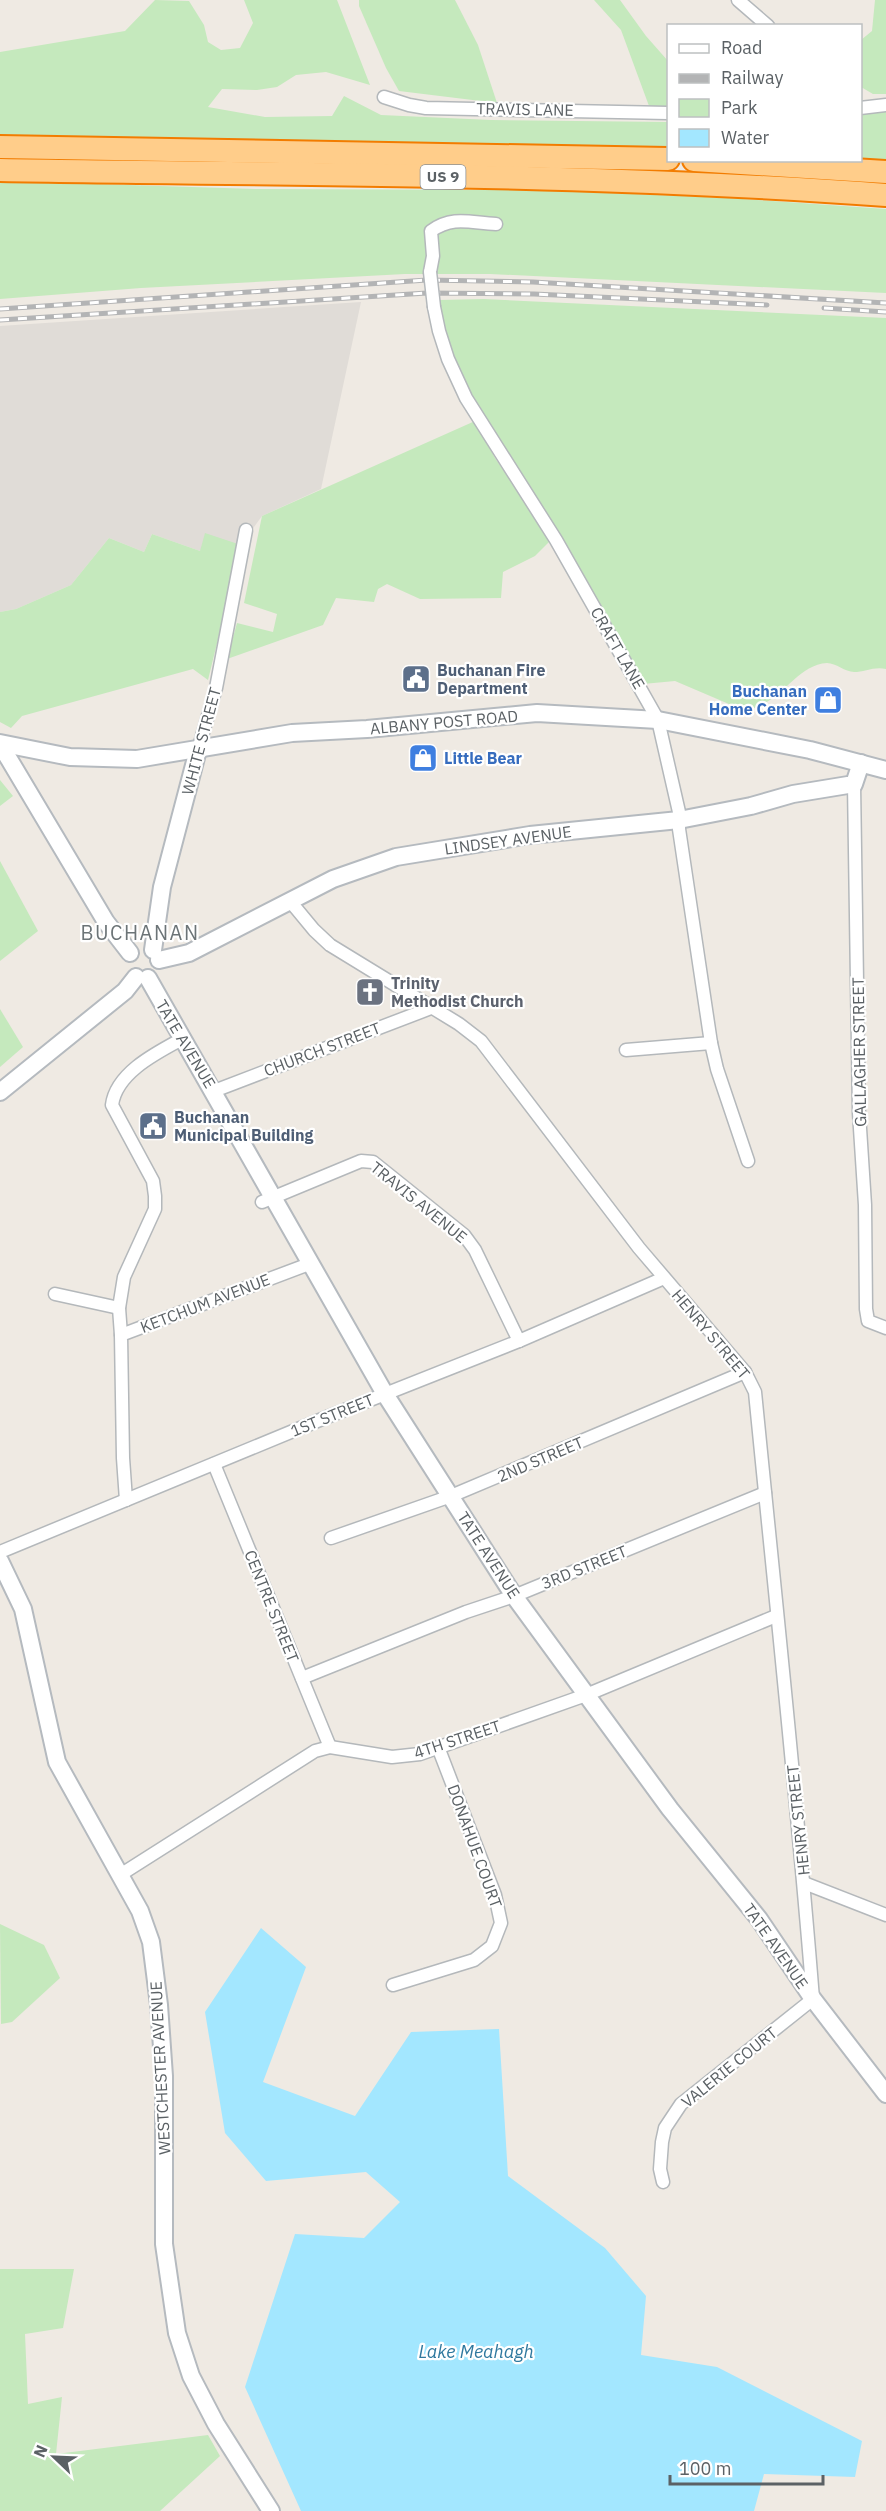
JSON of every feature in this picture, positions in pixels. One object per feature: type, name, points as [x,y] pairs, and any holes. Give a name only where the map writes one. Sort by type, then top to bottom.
[{"type":"highway","name":"US 9","points":[[0,147],[667,159]]},
{"type":"highway","points":[[729,162],[886,171]]},
{"type":"highway","name":"US 9","points":[[0,170],[596,180],[886,195]]},
{"type":"street","points":[[738,0],[766,24]]},
{"type":"street","name":"TRAVIS LANE","points":[[384,97],[426,108],[667,113]]},
{"type":"street","points":[[862,108],[886,105]]},
{"type":"street","name":"CRAFT LANE","points":[[496,224],[454,220],[430,231],[433,256],[430,272],[439,331],[465,398],[556,540],[658,720],[679,812],[711,1044],[717,1069],[748,1161]]},
{"type":"street","name":"WHITE STREET","points":[[156,955],[162,886],[216,688],[246,530]]},
{"type":"street","name":"ALBANY POST ROAD","points":[[0,744],[47,753],[103,759],[149,758],[292,733],[367,729],[537,713],[658,720],[810,750],[886,770]]},
{"type":"street","points":[[0,744],[106,922],[130,953]]},
{"type":"street","points":[[854,784],[861,763]]},
{"type":"street","name":"LINDSEY AVENUE","points":[[156,955],[189,953],[333,879],[396,858],[530,835],[679,820],[751,806],[794,794],[854,784]]},
{"type":"street","name":"GALLAGHER STREET","points":[[854,784],[859,1113],[868,1319],[874,1325],[886,1328]]},
{"type":"street","name":"HENRY STREET","points":[[290,901],[330,945],[459,1024],[481,1041],[664,1278],[745,1372],[755,1392],[776,1616],[786,1686],[813,1999]]},
{"type":"street","points":[[0,1092],[125,991],[142,978],[157,971],[156,955],[141,946],[130,953],[127,967],[142,978]]},
{"type":"street","name":"TATE AVENUE","points":[[142,978],[214,1091],[268,1199],[385,1394],[514,1596],[670,1809],[759,1919],[813,1999],[886,2094]]},
{"type":"street","name":"CHURCH STREET","points":[[214,1091],[430,1008]]},
{"type":"street","points":[[121,1335],[119,1308],[124,1277],[155,1209],[155,1196],[153,1181],[112,1105],[113,1095],[133,1071],[154,1054],[182,1039]]},
{"type":"street","points":[[626,1050],[711,1044]]},
{"type":"street","name":"TRAVIS AVENUE","points":[[268,1199],[323,1175],[367,1160],[373,1162],[464,1235],[475,1250],[519,1341]]},
{"type":"street","name":"KETCHUM AVENUE","points":[[126,1500],[121,1335],[309,1264]]},
{"type":"street","name":"1ST STREET","points":[[0,1552],[44,1532],[519,1341],[664,1278]]},
{"type":"street","points":[[56,1294],[119,1308]]},
{"type":"street","name":"2ND STREET","points":[[332,1538],[452,1497],[745,1372]]},
{"type":"street","name":"CENTRE STREET","points":[[214,1464],[330,1747]]},
{"type":"street","name":"3RD STREET","points":[[302,1678],[466,1612],[514,1596],[765,1493]]},
{"type":"street","name":"WESTCHESTER AVENUE","points":[[0,1561],[23,1609],[57,1762],[140,1911],[151,1942],[159,2005],[164,2076],[164,2244],[177,2333],[191,2376],[265,2509]]},
{"type":"street","name":"4TH STREET","points":[[330,1747],[392,1757],[420,1754],[585,1695],[776,1616]]},
{"type":"street","points":[[120,1875],[315,1750],[330,1747]]},
{"type":"street","name":"DONAHUE COURT","points":[[393,1985],[474,1960],[492,1946],[501,1923],[495,1895],[438,1747]]},
{"type":"street","points":[[804,1883],[886,1915]]},
{"type":"street","name":"VALERIE COURT","points":[[663,2182],[660,2169],[665,2128],[681,2104],[813,1999]]},
{"type":"shaded area","points":[[361,302],[321,489],[262,516],[241,545],[200,551],[152,534],[144,552],[109,538],[71,585],[16,609],[0,612],[0,326]]},
{"type":"green space","points":[[155,0],[189,1],[204,25],[208,42],[221,50],[240,48],[253,23],[244,0],[337,0],[370,85],[326,72],[296,75],[277,87],[257,90],[222,89],[208,107],[265,117],[332,116],[344,96],[381,115],[491,120],[667,122],[667,151],[0,138],[0,52],[125,31]]},
{"type":"green space","points":[[359,0],[455,0],[478,45],[497,103],[399,91],[386,68],[359,6]]},
{"type":"green space","points":[[594,0],[620,0],[667,60],[667,107],[649,106],[621,30]]},
{"type":"green space","points":[[875,0],[886,0],[886,94],[873,94],[862,88],[862,39],[872,31]]},
{"type":"green space","points":[[886,111],[886,160],[862,159],[862,114]]},
{"type":"green space","points":[[0,181],[257,189],[542,190],[728,198],[886,209],[886,293],[490,274],[405,274],[141,288],[0,299]]},
{"type":"green space","points":[[484,299],[886,318],[886,669],[854,672],[830,663],[815,665],[768,702],[743,710],[675,681],[643,684],[487,426],[461,378],[443,327],[439,300]]},
{"type":"green space","points":[[475,421],[495,458],[551,540],[535,556],[503,572],[501,598],[420,599],[387,584],[378,589],[374,602],[336,598],[323,625],[227,659],[237,623],[273,632],[277,614],[244,603],[262,516]]},
{"type":"green space","points":[[205,533],[241,545],[208,680],[193,669],[22,716],[11,728],[0,722],[0,612],[16,609],[71,585],[109,538],[144,552],[152,534],[200,551]]},
{"type":"green space","points":[[0,780],[13,796],[0,806]]},
{"type":"green space","points":[[0,861],[38,931],[0,961]]},
{"type":"green space","points":[[0,1009],[23,1047],[0,1067]]},
{"type":"green space","points":[[0,1924],[44,1945],[60,1978],[12,2022],[1,2024]]},
{"type":"green space","points":[[0,2269],[74,2269],[63,2328],[25,2334],[28,2404],[62,2397],[56,2454],[208,2435],[220,2456],[160,2511],[0,2511]]},
{"type":"water","name":"Lake Meahagh","points":[[261,1928],[306,1967],[263,2082],[355,2116],[411,2032],[499,2029],[508,2176],[605,2248],[646,2296],[641,2355],[717,2367],[862,2441],[855,2477],[764,2474],[754,2511],[301,2511],[245,2387],[295,2234],[364,2238],[400,2202],[366,2172],[266,2181],[225,2133],[205,2012]]},
{"type":"railway","points":[[0,309],[427,280],[533,282],[886,303]]},
{"type":"railway","points":[[0,320],[427,293],[534,294],[767,305]]},
{"type":"railway","points":[[824,308],[886,312]]},
{"type":"place","name":"Buchanan Fire Department","points":[[416,679]]},
{"type":"place","name":"Buchanan Home Center","points":[[828,700]]},
{"type":"place","name":"Little Bear","points":[[423,758]]},
{"type":"place","name":"Trinity Methodist Church","points":[[370,992]]},
{"type":"place","name":"Buchanan Municipal Building","points":[[153,1126]]},
{"type":"district","name":"BUCHANAN","points":[[140,933]]}]
